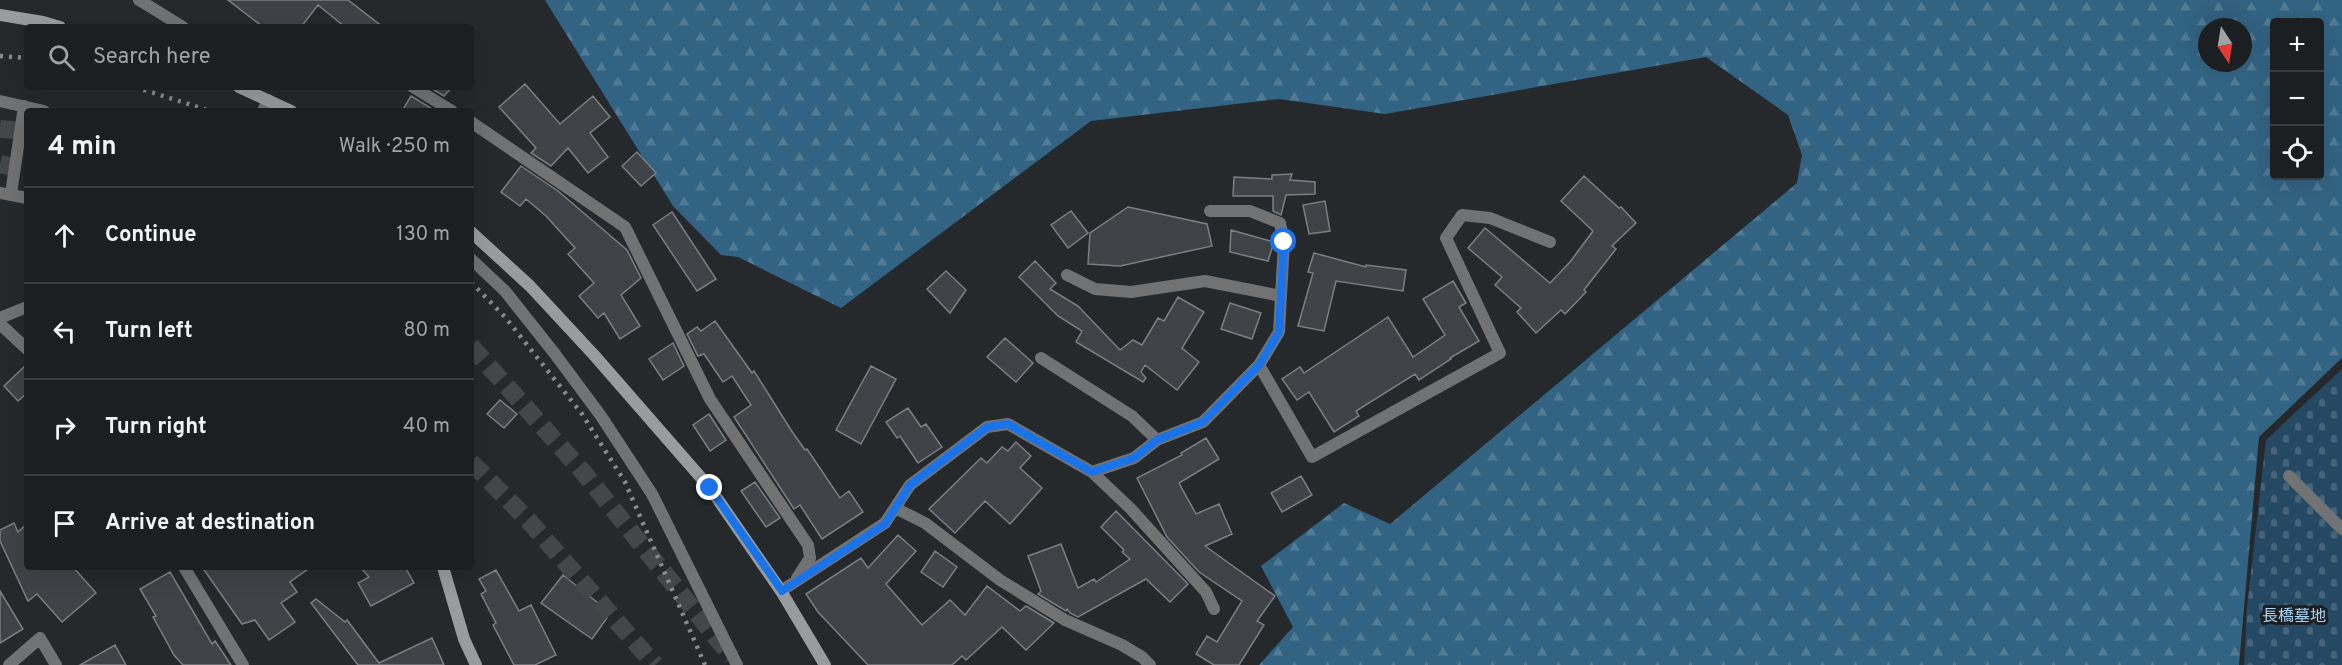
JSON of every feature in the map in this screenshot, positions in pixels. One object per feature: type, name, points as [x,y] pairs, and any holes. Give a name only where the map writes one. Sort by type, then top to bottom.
[{"type":"street","points":[[139,0],[178,24]]},
{"type":"street","points":[[0,15],[50,24]]},
{"type":"street","points":[[243,90],[266,106]]},
{"type":"street","points":[[418,90],[447,108]]},
{"type":"street","points":[[0,101],[32,108]]},
{"type":"street","points":[[24,106],[5,194],[24,197]]},
{"type":"street","points":[[474,124],[625,227],[710,399],[808,545],[810,558],[794,584]]},
{"type":"street","points":[[1092,472],[1134,458],[1157,440],[1203,422],[1259,365],[1279,332],[1284,242],[1280,223],[1250,211],[1210,211]]},
{"type":"street","points":[[1259,365],[1312,457],[1500,353],[1446,238],[1462,215],[1490,218],[1550,242]]},
{"type":"street","points":[[474,235],[530,285],[710,488],[782,591],[825,665]]},
{"type":"street","points":[[474,262],[505,291],[548,345],[601,416],[646,484],[687,561],[737,665]]},
{"type":"street","points":[[1067,275],[1095,289],[1131,292],[1205,280],[1281,296]]},
{"type":"street","points":[[0,318],[24,308]]},
{"type":"street","points":[[0,324],[24,346]]},
{"type":"street","points":[[1041,358],[1132,416],[1157,440]]},
{"type":"street","points":[[782,591],[885,524],[910,485],[987,427],[1008,424],[1092,472],[1130,508],[1206,592],[1214,609]]},
{"type":"street","points":[[2289,476],[2342,529]]},
{"type":"street","points":[[895,507],[925,523],[1000,580],[1065,620],[1122,645],[1142,657],[1150,665]]},
{"type":"street","points":[[186,570],[243,665]]},
{"type":"street","points":[[444,570],[464,639],[476,665]]},
{"type":"street","points":[[9,665],[40,638],[56,665]]},
{"type":"green space","points":[[545,0],[2342,0],[2342,358],[2259,437],[2239,665],[1259,665],[1293,627],[1261,566],[1344,503],[1390,524],[1797,183],[1802,155],[1788,115],[1706,57],[1385,114],[1279,99],[1091,121],[841,308],[738,257],[721,255],[673,206]]},
{"type":"green space","name":"長橋墓地","points":[[2342,369],[2342,665],[2244,665],[2247,607],[2266,440]]},
{"type":"building","points":[[228,0],[348,0],[379,24],[341,24],[318,5],[303,24],[259,24]]},
{"type":"building","points":[[525,84],[560,124],[593,96],[610,117],[590,133],[608,157],[588,173],[568,148],[551,166],[531,153],[536,148],[499,107]]},
{"type":"building","points":[[434,90],[449,90],[444,96]]},
{"type":"building","points":[[411,96],[431,108],[404,108]]},
{"type":"building","points":[[637,152],[656,173],[641,186],[622,166]]},
{"type":"building","points":[[521,166],[558,191],[627,250],[641,278],[621,295],[640,326],[620,339],[604,313],[598,318],[579,296],[594,283],[568,254],[575,248],[546,216],[526,199],[520,206],[501,192]]},
{"type":"building","points":[[1292,174],[1290,180],[1315,182],[1315,194],[1286,195],[1281,215],[1273,211],[1273,196],[1233,196],[1234,177],[1272,179],[1272,175]]},
{"type":"building","points":[[1584,176],[1619,208],[1621,207],[1636,223],[1612,246],[1616,249],[1584,290],[1586,292],[1565,314],[1561,310],[1536,333],[1517,312],[1521,308],[1495,285],[1502,277],[1468,248],[1485,228],[1550,283],[1570,262],[1593,231],[1561,201]]},
{"type":"building","points":[[1325,201],[1330,231],[1309,234],[1303,205]]},
{"type":"building","points":[[1128,207],[1207,224],[1212,246],[1120,266],[1088,264],[1090,233]]},
{"type":"building","points":[[1071,211],[1088,233],[1068,248],[1051,225]]},
{"type":"building","points":[[672,212],[716,279],[697,291],[653,225]]},
{"type":"building","points":[[1231,230],[1274,242],[1268,261],[1230,252]]},
{"type":"building","points":[[1314,253],[1366,267],[1366,265],[1406,270],[1403,291],[1336,281],[1324,331],[1298,326],[1313,273],[1308,272]]},
{"type":"building","points":[[1035,261],[1056,283],[1050,289],[1078,306],[1120,350],[1133,340],[1142,345],[1158,318],[1164,321],[1178,297],[1204,312],[1182,348],[1199,362],[1177,390],[1145,365],[1141,372],[1146,378],[1143,382],[1076,342],[1082,331],[1058,316],[1019,277]]},
{"type":"building","points":[[946,271],[966,290],[950,313],[927,289]]},
{"type":"building","points":[[1453,281],[1466,303],[1459,307],[1479,341],[1419,380],[1415,374],[1356,411],[1359,416],[1334,432],[1309,392],[1297,400],[1282,379],[1300,367],[1304,373],[1388,317],[1413,357],[1445,335],[1423,299]]},
{"type":"building","points":[[1230,303],[1261,313],[1252,339],[1221,329]]},
{"type":"building","points":[[715,321],[752,373],[754,371],[791,430],[805,450],[807,449],[840,498],[849,491],[863,512],[822,539],[800,505],[794,509],[734,417],[751,405],[732,376],[723,382],[704,354],[698,356],[687,334],[697,327],[701,331]]},
{"type":"building","points":[[1005,338],[1033,363],[1016,382],[987,357]]},
{"type":"building","points":[[673,343],[684,366],[663,380],[649,359]]},
{"type":"building","points":[[871,366],[896,379],[861,444],[836,430]]},
{"type":"building","points":[[24,367],[24,396],[18,401],[4,386]]},
{"type":"building","points":[[500,400],[517,414],[504,428],[487,414]]},
{"type":"building","points":[[908,408],[921,427],[926,424],[942,447],[918,463],[900,436],[897,438],[886,422]]},
{"type":"building","points":[[709,414],[726,440],[710,451],[693,425]]},
{"type":"building","points":[[1206,438],[1219,459],[1179,483],[1196,514],[1219,504],[1232,534],[1205,546],[1275,596],[1257,621],[1264,625],[1239,665],[1214,665],[1196,654],[1207,636],[1217,642],[1242,601],[1199,572],[1167,537],[1137,478],[1182,455],[1181,453]]},
{"type":"building","points":[[1016,442],[1031,456],[1020,468],[1042,488],[1010,524],[985,501],[955,533],[929,509],[981,458],[987,463],[1002,447],[1008,451]]},
{"type":"building","points":[[1301,476],[1312,495],[1282,512],[1271,493]]},
{"type":"building","points":[[755,482],[780,518],[766,527],[741,491]]},
{"type":"building","points":[[1116,511],[1188,584],[1170,602],[1146,579],[1078,617],[1038,594],[1041,591],[1028,556],[1061,544],[1078,588],[1094,579],[1096,582],[1130,559],[1101,527]]},
{"type":"building","points":[[14,523],[18,532],[24,527],[24,570],[76,570],[96,593],[62,622],[37,594],[28,601],[0,541],[0,530]]},
{"type":"building","points":[[898,535],[916,551],[886,584],[922,625],[950,600],[965,615],[987,586],[1020,611],[1026,606],[1054,623],[1026,650],[1002,627],[966,660],[962,656],[952,665],[868,665],[818,612],[806,594],[861,558],[868,568]]},
{"type":"building","points":[[935,551],[957,567],[943,587],[921,572]]},
{"type":"building","points":[[204,570],[307,570],[290,582],[297,592],[281,603],[295,622],[269,640],[255,620],[242,624]]},
{"type":"building","points":[[363,570],[407,570],[414,583],[371,606],[358,583],[369,577]]},
{"type":"building","points":[[496,570],[519,611],[531,605],[556,655],[535,665],[514,665],[493,625],[496,623],[481,594],[486,591],[479,579]]},
{"type":"building","points":[[170,572],[212,644],[215,641],[231,665],[183,665],[174,655],[153,617],[156,616],[140,589]]},
{"type":"building","points":[[563,575],[602,606],[598,611],[607,618],[592,639],[541,603]]},
{"type":"building","points":[[0,591],[23,629],[0,643]]},
{"type":"building","points":[[316,599],[345,622],[347,620],[379,663],[432,638],[444,665],[358,665],[311,603]]},
{"type":"building","points":[[115,645],[126,665],[80,665]]},
{"type":"tunnel","points":[[0,129],[24,131]]},
{"type":"tunnel","points":[[0,164],[24,169]]},
{"type":"tunnel","points":[[474,349],[583,472],[732,657]]},
{"type":"tunnel","points":[[474,465],[528,520],[655,665]]},
{"type":"railway","points":[[0,56],[24,58]]},
{"type":"railway","points":[[144,90],[201,108]]},
{"type":"railway","points":[[474,285],[505,317],[582,414],[625,482],[705,665]]},
{"type":"route","points":[[710,488],[782,591],[885,524],[910,485],[987,427],[1008,424],[1092,472],[1134,458],[1157,440],[1203,422],[1259,365],[1279,332],[1284,242]]}]
